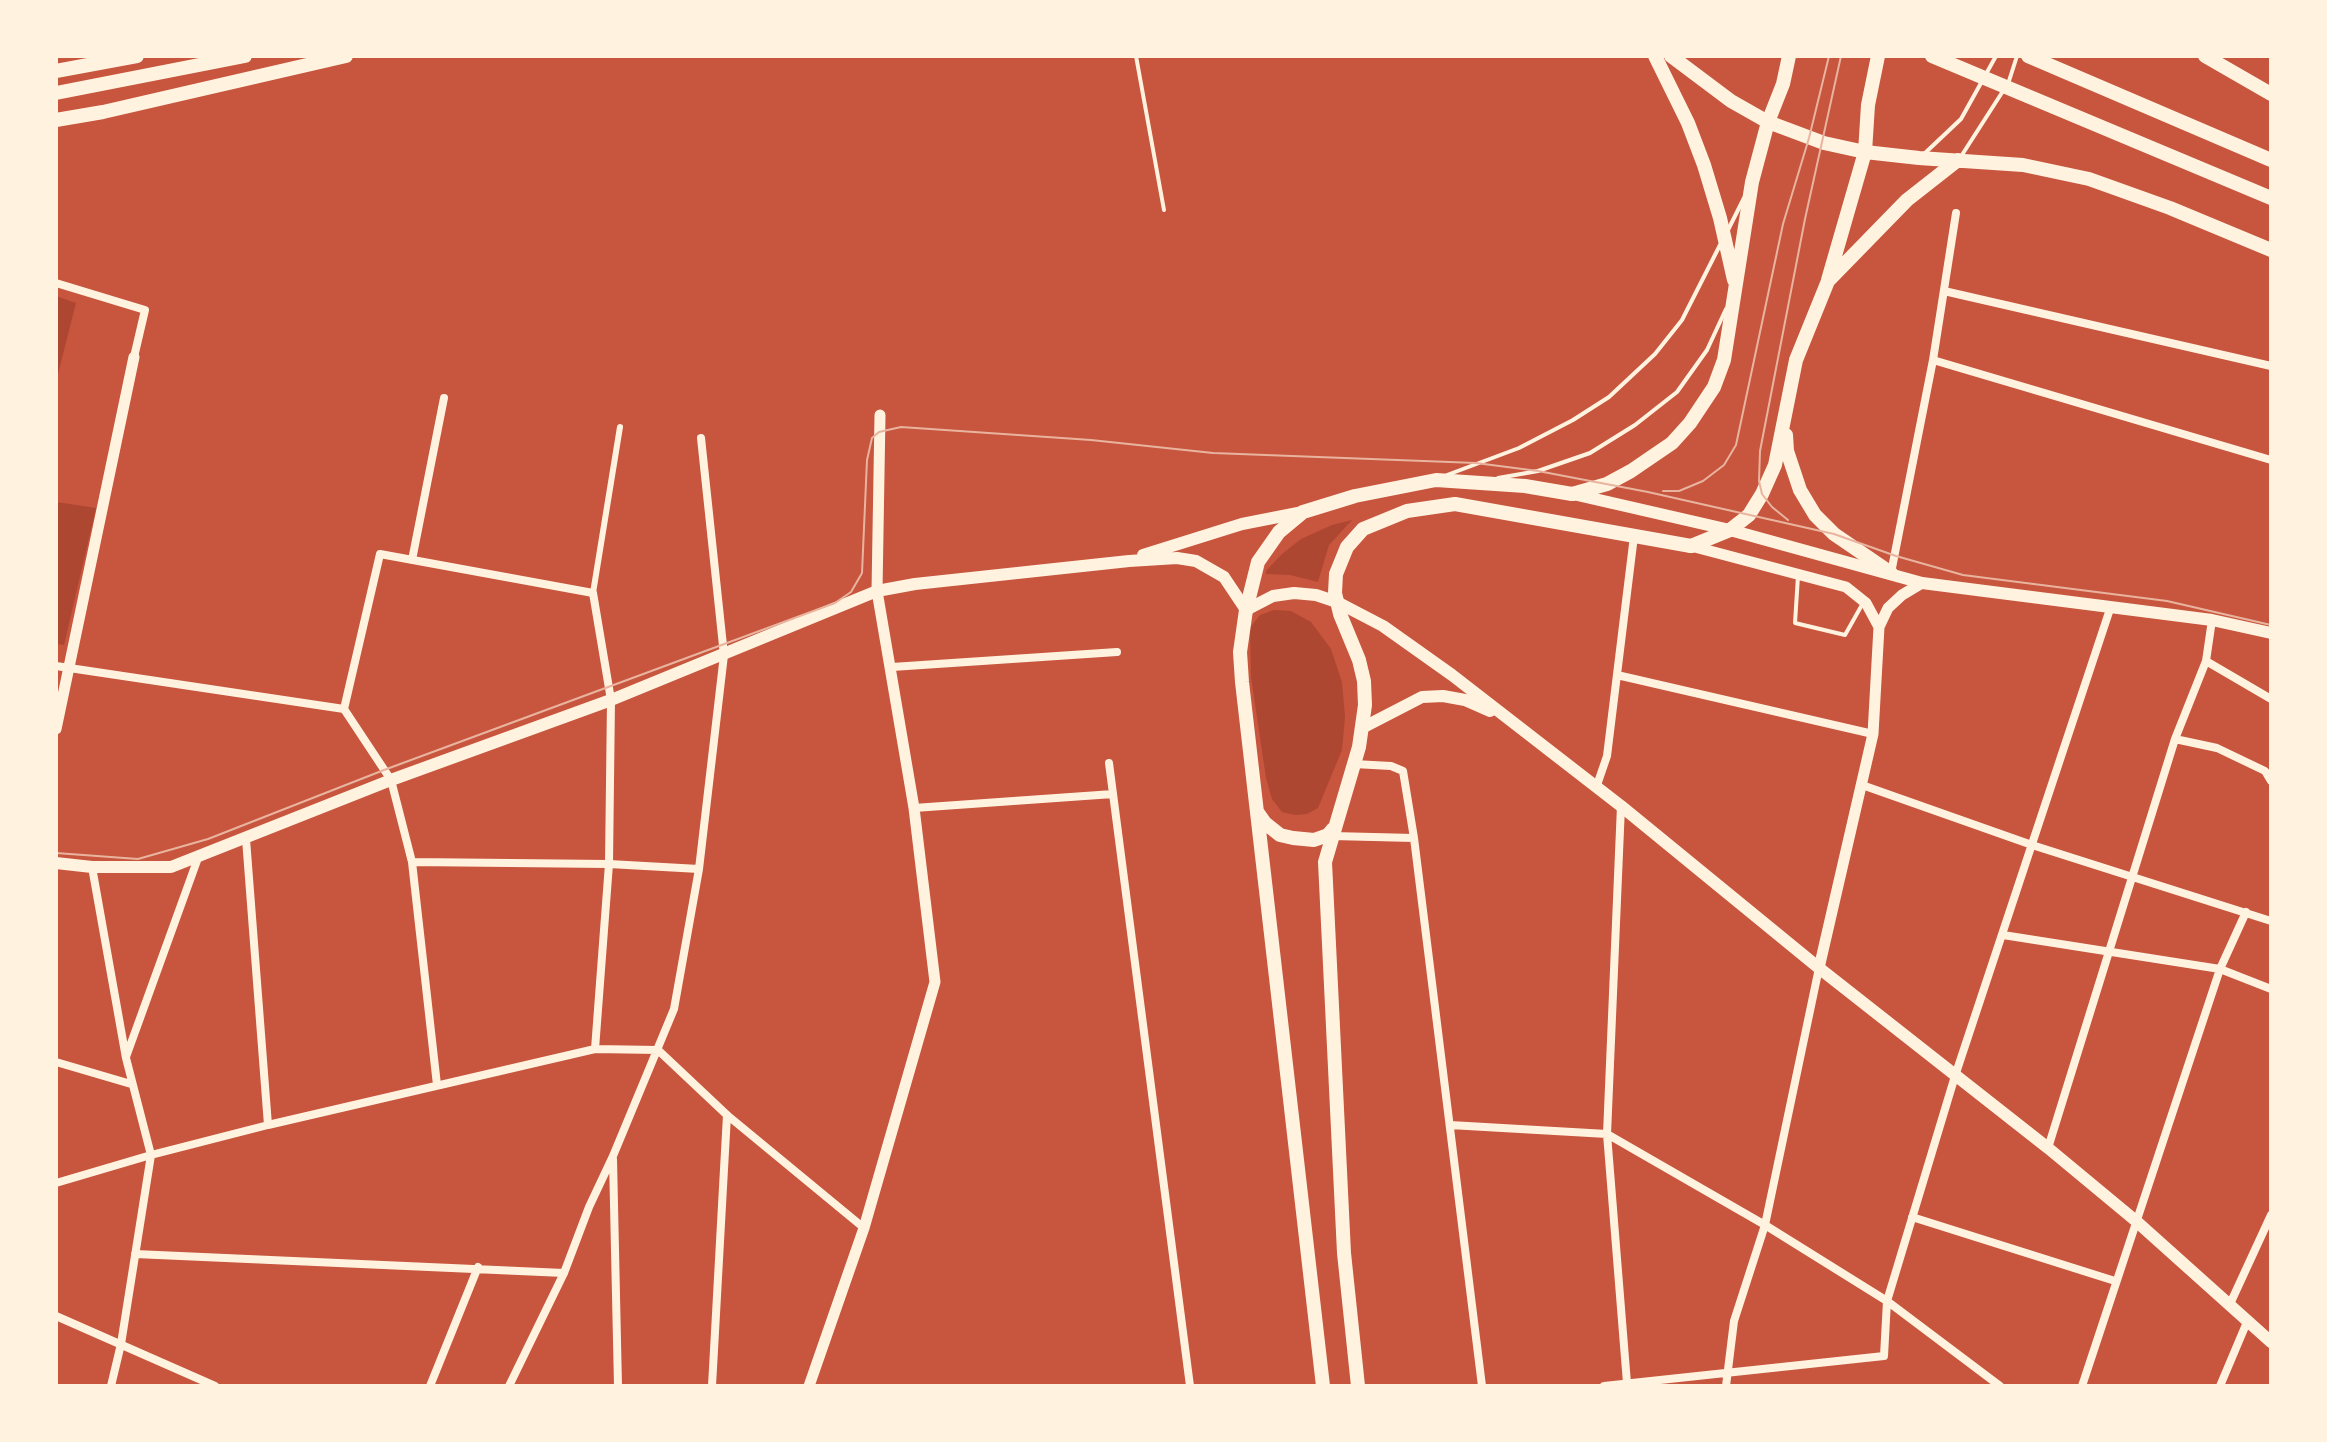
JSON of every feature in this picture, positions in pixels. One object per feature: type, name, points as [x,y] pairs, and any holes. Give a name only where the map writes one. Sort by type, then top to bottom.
[{"type":"main road","points":[[56,71],[137,56]]},
{"type":"main road","points":[[56,93],[245,56]]},
{"type":"main road","points":[[56,120],[346,56]]},
{"type":"main road","points":[[1655,56],[1704,165],[1735,289]]},
{"type":"main road","points":[[1671,56],[1731,101],[1768,122],[1824,143],[1865,152],[1919,158],[2023,165],[2089,179],[2170,208],[2271,250]]},
{"type":"main road","points":[[1572,494],[1607,484],[1672,443],[1714,387],[1724,360],[1752,182],[1789,56]]},
{"type":"main road","points":[[1358,1386],[1344,1253],[1325,862],[1359,747],[1364,681],[1336,598],[1336,574],[1347,547],[1363,529],[1407,511],[1455,504],[1691,546],[1730,530],[1749,515],[1775,465],[1796,360],[1828,281],[1865,152],[1868,105],[1878,56]]},
{"type":"main road","points":[[1932,56],[2271,198]]},
{"type":"main road","points":[[2028,56],[2271,160]]},
{"type":"main road","points":[[2205,56],[2269,92]]},
{"type":"main road","points":[[1828,281],[1907,200],[1958,160]]},
{"type":"main road","points":[[1786,418],[1787,451],[1800,490],[1815,515],[1834,534],[1891,573]]},
{"type":"main road","points":[[1129,561],[1242,524],[1436,480],[1525,486],[1572,494],[1730,530],[1922,583],[2212,620],[2271,633]]},
{"type":"main road","points":[[1303,512],[1279,532],[1258,562],[1240,652],[1323,1386]]},
{"type":"main road","points":[[56,863],[92,867],[171,867],[391,780],[611,700],[877,591],[915,584],[1177,558],[1196,561],[1224,577],[1246,610]]},
{"type":"main road","points":[[1246,610],[1273,596],[1294,593],[1316,595],[1336,598],[1383,626],[1621,806],[1819,968],[2048,1148],[2136,1221],[2271,1342]]},
{"type":"main road","points":[[1362,728],[1422,697],[1443,696],[1465,700],[1507,719]]},
{"type":"main road","points":[[1258,813],[1280,835],[1314,840],[1332,832]]},
{"type":"street","points":[[1891,573],[1933,360],[1956,213]]},
{"type":"street","points":[[56,283],[145,310],[62,668],[56,729]]},
{"type":"street","points":[[1944,291],[2271,366]]},
{"type":"street","points":[[1933,360],[2271,460]]},
{"type":"street","points":[[412,560],[444,398]]},
{"type":"street","points":[[809,1386],[864,1228],[935,982],[914,808],[877,591],[880,415]]},
{"type":"street","points":[[595,1049],[609,864],[611,700],[593,593],[620,427]]},
{"type":"street","points":[[509,1386],[564,1273],[674,1009],[699,869],[724,655],[701,438]]},
{"type":"street","points":[[1596,788],[1607,756],[1634,536]]},
{"type":"street","points":[[1691,546],[1846,587],[1864,601],[1879,627]]},
{"type":"street","points":[[437,1085],[412,862],[391,780],[344,709],[380,554],[593,593]]},
{"type":"street","points":[[1726,1386],[1734,1321],[1765,1225],[1819,968],[1873,734],[1879,627],[1888,608],[1922,583]]},
{"type":"street","points":[[1604,1386],[1884,1356],[1887,1301],[1912,1217],[1955,1076],[2110,609]]},
{"type":"street","points":[[2048,1148],[2175,739],[2206,661],[2212,620]]},
{"type":"street","points":[[892,667],[1117,652]]},
{"type":"street","points":[[2206,661],[2271,699]]},
{"type":"street","points":[[62,668],[344,709]]},
{"type":"street","points":[[1617,675],[1873,734]]},
{"type":"street","points":[[2175,739],[2217,748],[2265,771],[2271,781]]},
{"type":"street","points":[[1109,763],[1190,1386]]},
{"type":"street","points":[[1354,764],[1391,766],[1403,771],[1482,1386]]},
{"type":"street","points":[[1862,785],[2032,845],[2271,921]]},
{"type":"street","points":[[914,808],[1113,794]]},
{"type":"street","points":[[1621,806],[1607,1134],[1627,1383]]},
{"type":"street","points":[[1332,832],[1414,838]]},
{"type":"street","points":[[246,839],[268,1125]]},
{"type":"street","points":[[126,1058],[198,858]]},
{"type":"street","points":[[412,862],[609,864],[699,869]]},
{"type":"street","points":[[92,867],[131,1084],[151,1155],[121,1344],[111,1386]]},
{"type":"street","points":[[2082,1386],[2220,969],[2246,912]]},
{"type":"street","points":[[2003,935],[2220,969],[2271,989]]},
{"type":"street","points":[[56,1183],[268,1125],[595,1049],[658,1050],[727,1115],[864,1228]]},
{"type":"street","points":[[56,1062],[131,1084]]},
{"type":"street","points":[[712,1386],[727,1115]]},
{"type":"street","points":[[1450,1125],[1607,1134],[1765,1225],[1887,1301],[2000,1386]]},
{"type":"street","points":[[613,1156],[618,1386]]},
{"type":"street","points":[[2230,1304],[2271,1215]]},
{"type":"street","points":[[1912,1217],[2115,1281]]},
{"type":"street","points":[[135,1254],[564,1273]]},
{"type":"street","points":[[430,1386],[478,1267]]},
{"type":"street","points":[[56,1316],[215,1386]]},
{"type":"street","points":[[2220,1386],[2247,1322]]},
{"type":"lane","points":[[1136,56],[1164,210]]},
{"type":"lane","points":[[1919,158],[1961,119],[1991,70],[1996,56]]},
{"type":"lane","points":[[1958,160],[2010,81],[2017,56]]},
{"type":"lane","points":[[1436,480],[1519,448],[1573,420],[1609,397],[1655,354],[1682,320],[1752,182]]},
{"type":"lane","points":[[1473,483],[1538,471],[1590,453],[1635,425],[1677,392],[1707,350],[1735,289]]},
{"type":"lane","points":[[1798,574],[1795,623],[1845,635],[1864,601]]},
{"type":"shaded area","points":[[56,296],[76,303],[56,382]]},
{"type":"shaded area","points":[[56,502],[96,508],[64,645],[56,644]]},
{"type":"shaded area","points":[[1352,520],[1329,545],[1318,582],[1290,575],[1266,574],[1282,554],[1301,539]]},
{"type":"shaded area","points":[[1274,610],[1291,611],[1311,622],[1331,649],[1342,682],[1345,717],[1342,750],[1318,808],[1307,814],[1282,812],[1272,799],[1266,778],[1251,677],[1250,628],[1260,615]]},
{"type":"tram line","points":[[1663,491],[1679,491],[1703,481],[1724,465],[1736,445],[1783,224],[1829,56]]},
{"type":"tram line","points":[[1788,520],[1762,494],[1760,451],[1805,219],[1841,56]]},
{"type":"tram line","points":[[56,853],[138,859],[208,839],[384,770],[835,603],[851,592],[862,573],[867,460],[872,438],[879,432],[901,427],[1091,440],[1213,453],[1476,463],[1538,471],[1834,534],[1963,575],[2167,601],[2271,625]]}]
